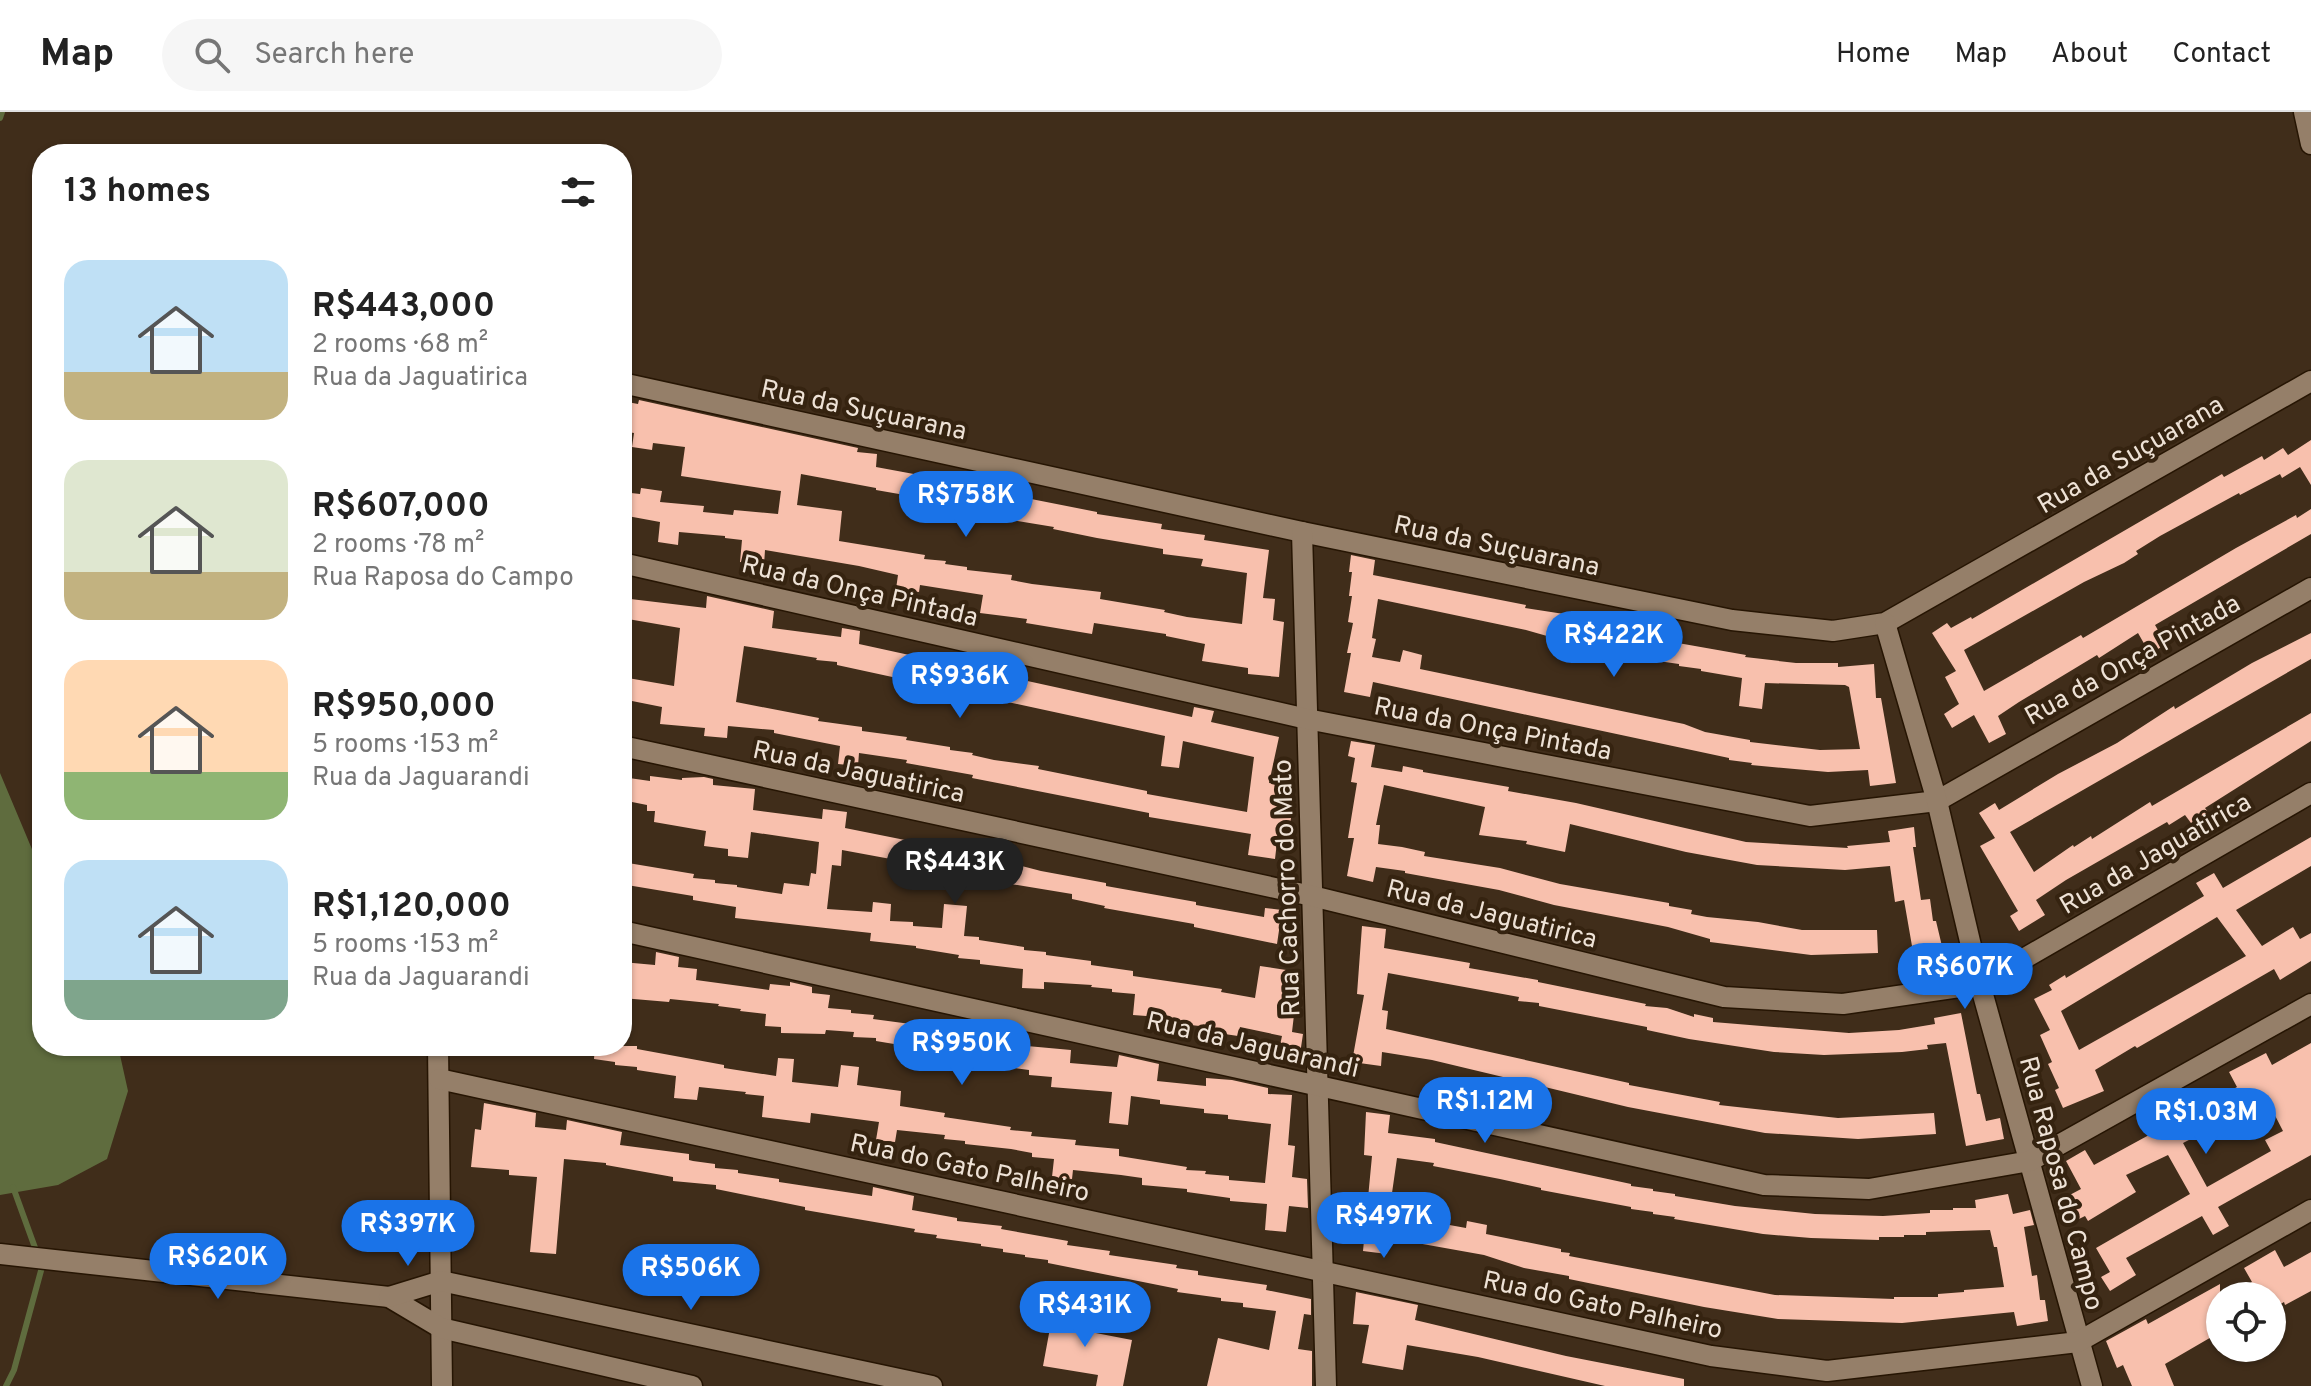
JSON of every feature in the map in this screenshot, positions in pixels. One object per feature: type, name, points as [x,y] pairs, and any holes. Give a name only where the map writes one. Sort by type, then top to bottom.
[{"type":"street","points":[[2304,112],[2311,144]]},
{"type":"street","name":"Rua da Suçuarana","points":[[632,385],[1302,532],[1732,620],[1833,631],[1885,623],[2311,381]]},
{"type":"street","name":"Rua Cachorro do Mato","points":[[1302,532],[1326,1386]]},
{"type":"street","name":"Rua da Onça Pintada","points":[[632,565],[1307,719],[1810,816],[1937,801],[2311,588]]},
{"type":"street","name":"Rua Raposa do Campo","points":[[1885,623],[1937,801],[1980,984],[2092,1386]]},
{"type":"street","name":"Rua da Jaguatirica","points":[[632,748],[1312,896],[1724,997],[1843,1004],[1980,984],[2311,793]]},
{"type":"street","name":"Rua da Jaguarandi","points":[[632,933],[1764,1185],[1869,1189],[2030,1161],[2311,1004]]},
{"type":"street","points":[[438,1056],[442,1386]]},
{"type":"street","name":"Rua do Gato Palheiro","points":[[439,1079],[1711,1356],[1827,1371],[2078,1342],[2311,1210]]},
{"type":"street","points":[[0,1254],[389,1297],[441,1281],[932,1386]]},
{"type":"street","points":[[389,1297],[441,1328],[692,1386]]},
{"type":"shaded area","points":[[0,773],[32,849],[32,1056],[120,1056],[128,1091],[107,1159],[58,1185],[0,1195]]},
{"type":"building","points":[[639,400],[858,448],[857,452],[877,454],[876,467],[1011,492],[1011,495],[1097,514],[1162,524],[1161,529],[1205,535],[1204,540],[1269,550],[1263,598],[1275,599],[1273,620],[1284,622],[1279,677],[1248,674],[1248,668],[1202,661],[1205,644],[1166,634],[1094,623],[1092,634],[1026,623],[1027,619],[980,613],[983,595],[920,585],[919,592],[896,589],[898,575],[859,566],[765,550],[764,565],[740,562],[742,540],[725,536],[679,532],[678,545],[658,542],[660,522],[632,517],[632,493],[640,494],[641,488],[662,491],[660,502],[704,506],[703,512],[733,515],[734,510],[778,514],[781,491],[681,476],[685,447],[653,443],[652,450],[632,447],[632,403],[638,404]],"holes":[[[801,474],[1012,516],[1011,520],[1053,529],[1163,549],[1163,554],[1203,559],[1201,566],[1247,573],[1242,624],[1187,617],[1100,599],[1101,592],[1011,580],[1012,575],[967,570],[967,567],[945,564],[946,561],[924,559],[925,555],[839,541],[842,511],[797,505]]]},
{"type":"building","points":[[2311,440],[2311,485],[2300,467],[2282,478],[2280,474],[2239,493],[2160,536],[2136,551],[2138,554],[2124,563],[2084,582],[1964,650],[1984,691],[2311,509],[2311,534],[2155,625],[2166,644],[2150,654],[2138,633],[2019,702],[1998,716],[2006,734],[1989,743],[1974,715],[1952,728],[1944,714],[1959,704],[1945,677],[1956,671],[1932,633],[1947,623],[1951,628],[1972,619],[2222,474],[2224,477],[2262,456],[2264,460],[2283,448],[2288,455]]},
{"type":"building","points":[[1351,555],[1375,560],[1373,575],[1526,605],[1525,608],[1590,618],[1589,623],[1679,639],[1678,643],[1745,657],[1796,663],[1838,663],[1838,667],[1874,664],[1876,698],[1881,698],[1896,783],[1870,786],[1868,770],[1828,772],[1751,765],[1373,682],[1370,697],[1344,692],[1353,623],[1348,622],[1352,596],[1349,596],[1352,572],[1349,572]],"holes":[[[1378,599],[1526,630],[1568,642],[1614,649],[1614,652],[1742,678],[1739,706],[1762,709],[1765,683],[1845,685],[1849,687],[1860,749],[1820,750],[1750,742],[1684,724],[1420,669],[1422,655],[1403,650],[1400,662],[1372,657]]]},
{"type":"building","points":[[707,596],[774,611],[772,628],[841,637],[842,628],[860,631],[859,644],[1192,717],[1194,707],[1214,711],[1211,722],[1279,737],[1269,783],[1278,784],[1275,805],[1293,807],[1288,835],[1278,833],[1275,859],[1248,855],[1251,834],[1149,817],[1149,813],[972,778],[973,775],[906,763],[907,760],[859,753],[858,766],[838,764],[840,746],[774,733],[774,730],[728,726],[727,738],[704,736],[705,728],[660,724],[662,707],[632,701],[632,679],[674,686],[680,628],[632,620],[632,599],[706,608]],"holes":[[[744,646],[837,662],[837,665],[1165,736],[1161,766],[1179,768],[1183,741],[1254,757],[1247,812],[1147,794],[1147,791],[1038,769],[1039,766],[994,760],[950,750],[950,747],[906,740],[907,737],[862,731],[862,727],[818,721],[819,718],[736,702]]]},
{"type":"building","points":[[2311,633],[2311,659],[2010,832],[2034,872],[2073,845],[2091,836],[2092,839],[2150,802],[2152,806],[2311,713],[2311,741],[2205,808],[2208,812],[2191,823],[2185,815],[2169,825],[2167,822],[2066,880],[2036,900],[2045,915],[2019,931],[2010,916],[2018,911],[1980,846],[1995,838],[1979,813],[1995,803],[1999,810],[2117,743],[2174,706],[2175,709],[2252,663]]},
{"type":"building","points":[[1351,741],[1375,745],[1371,767],[1402,772],[1403,766],[1509,787],[1508,791],[1576,803],[1746,842],[1848,848],[1890,842],[1888,831],[1914,827],[1916,847],[1913,847],[1921,900],[1930,899],[1933,921],[1936,921],[1946,963],[1920,967],[1916,945],[1912,946],[1904,900],[1895,902],[1890,866],[1845,870],[1757,865],[1686,852],[1570,824],[1565,852],[1526,844],[1527,841],[1479,835],[1485,807],[1384,785],[1376,825],[1380,825],[1378,844],[1425,852],[1424,856],[1500,868],[1560,884],[1669,903],[1669,906],[1692,910],[1691,914],[1707,917],[1802,930],[1877,930],[1878,953],[1811,955],[1710,942],[1710,939],[1668,927],[1405,871],[1376,867],[1373,882],[1347,876],[1354,838],[1348,838],[1357,783],[1351,782],[1355,758],[1348,756]]},
{"type":"building","points":[[650,776],[682,780],[704,777],[713,779],[713,785],[755,789],[753,810],[822,819],[823,809],[847,812],[845,828],[1106,883],[1106,886],[1196,902],[1196,905],[1264,917],[1265,908],[1282,910],[1277,944],[1194,927],[1194,924],[1104,908],[1072,899],[1072,894],[974,878],[842,850],[841,866],[832,865],[827,909],[872,912],[873,902],[891,904],[890,921],[942,928],[944,904],[967,906],[964,936],[1046,952],[1046,955],[1091,961],[1091,965],[1133,971],[1133,976],[1222,989],[1221,992],[1255,998],[1260,966],[1299,972],[1292,1032],[1303,1034],[1300,1054],[1279,1050],[1282,1036],[1240,1027],[1238,1036],[1218,1033],[1218,1028],[1172,1023],[1173,1018],[1133,1015],[1135,994],[1112,992],[1112,989],[1092,985],[1044,982],[1044,989],[1022,988],[1023,969],[980,964],[980,960],[958,958],[959,955],[916,946],[870,941],[871,933],[735,918],[736,907],[632,886],[632,864],[694,874],[693,878],[715,880],[715,883],[782,894],[784,883],[809,886],[811,873],[816,874],[819,842],[751,832],[748,858],[728,856],[728,849],[704,846],[706,831],[654,822],[655,811],[647,811],[647,805],[632,802],[632,778],[650,781]]},
{"type":"building","points":[[2311,837],[2311,866],[2236,910],[2262,946],[2293,927],[2300,939],[2311,933],[2311,961],[2280,980],[2274,969],[2137,1048],[2135,1046],[2095,1070],[2104,1091],[2063,1108],[2055,1090],[2059,1088],[2048,1064],[2052,1062],[2040,1035],[2050,1030],[2034,999],[2052,990],[2049,985],[2065,975],[2066,978],[2204,896],[2196,883],[2214,873],[2223,888]],"holes":[[[2217,917],[2246,956],[2079,1050],[2061,1011]]]},
{"type":"building","points":[[1362,926],[1386,929],[1384,948],[1470,963],[1469,968],[1667,1008],[1694,1017],[1694,1014],[1713,1018],[1713,1022],[1849,1033],[1935,1024],[1934,1018],[1961,1013],[1977,1094],[1980,1094],[1986,1121],[2000,1118],[2004,1139],[1966,1146],[1946,1043],[1902,1052],[1824,1055],[1774,1052],[1689,1039],[1647,1030],[1647,1027],[1539,1006],[1539,1003],[1518,1001],[1519,997],[1388,973],[1382,1010],[1388,1011],[1386,1029],[1629,1085],[1720,1102],[1719,1105],[1838,1118],[1934,1113],[1936,1134],[1858,1139],[1765,1133],[1628,1107],[1432,1060],[1382,1052],[1381,1066],[1352,1062],[1364,995],[1357,994]]},
{"type":"building","points":[[656,952],[679,957],[678,967],[697,969],[696,980],[769,990],[770,984],[790,986],[790,982],[812,987],[812,993],[830,995],[828,1008],[874,1015],[873,1019],[918,1025],[918,1030],[1010,1042],[1010,1031],[1028,1035],[1027,1046],[1071,1050],[1070,1063],[1117,1067],[1119,1055],[1159,1064],[1157,1081],[1206,1086],[1206,1078],[1232,1080],[1268,1088],[1268,1094],[1292,1095],[1288,1145],[1295,1146],[1292,1177],[1307,1179],[1308,1208],[1289,1206],[1286,1232],[1265,1230],[1267,1204],[1230,1201],[1230,1198],[1187,1192],[1187,1189],[1142,1185],[1142,1178],[1121,1175],[1073,1170],[1072,1179],[1052,1177],[1054,1159],[1032,1157],[1032,1153],[1011,1149],[965,1144],[965,1141],[944,1139],[945,1135],[897,1130],[895,1142],[876,1140],[879,1122],[811,1113],[810,1123],[762,1117],[764,1096],[746,1092],[699,1087],[697,1100],[674,1098],[676,1076],[615,1065],[615,1062],[594,1059],[594,1056],[632,1056],[632,1046],[637,1046],[637,1049],[724,1065],[724,1068],[776,1076],[778,1058],[794,1059],[792,1082],[838,1087],[841,1065],[859,1067],[857,1085],[901,1091],[900,1106],[945,1113],[944,1117],[1011,1127],[1010,1130],[1032,1132],[1031,1136],[1076,1140],[1075,1145],[1119,1149],[1119,1156],[1229,1176],[1229,1180],[1265,1183],[1271,1124],[1228,1119],[1228,1115],[1204,1113],[1204,1109],[1160,1104],[1160,1100],[1131,1096],[1128,1125],[1109,1123],[1112,1092],[1051,1087],[1052,1077],[1029,1075],[1029,1070],[962,1061],[963,1056],[942,1055],[942,1052],[876,1041],[876,1038],[853,1037],[854,1032],[781,1033],[781,1027],[765,1026],[766,1014],[740,1011],[719,1004],[632,999],[632,963],[655,965]]},
{"type":"building","points":[[2311,1043],[2311,1155],[2218,1207],[2229,1226],[2213,1235],[2202,1216],[2126,1258],[2136,1275],[2110,1291],[2101,1277],[2110,1272],[2096,1248],[2190,1194],[2168,1155],[2126,1175],[2136,1192],[2088,1221],[2085,1216],[2077,1220],[2066,1197],[2081,1189],[2066,1161],[2085,1150],[2094,1165],[2237,1087],[2229,1072],[2266,1053],[2272,1065]],"holes":[[[2267,1100],[2283,1131],[2265,1140],[2271,1151],[2207,1187],[2183,1143]]]},
{"type":"building","points":[[484,1103],[536,1113],[535,1127],[566,1130],[567,1120],[622,1132],[620,1145],[689,1154],[689,1160],[715,1164],[715,1168],[738,1170],[738,1173],[779,1179],[779,1182],[872,1196],[873,1187],[914,1196],[912,1210],[1068,1241],[1067,1245],[1110,1251],[1109,1255],[1177,1265],[1176,1268],[1198,1271],[1198,1275],[1267,1285],[1266,1290],[1311,1299],[1311,1315],[1304,1314],[1298,1349],[1312,1351],[1312,1386],[1207,1386],[1218,1338],[1269,1350],[1276,1311],[1243,1307],[1243,1303],[1221,1301],[1221,1298],[1177,1292],[1178,1289],[1048,1263],[1048,1260],[1003,1252],[1003,1249],[981,1244],[936,1238],[937,1235],[914,1232],[915,1229],[805,1210],[805,1207],[716,1189],[716,1185],[673,1181],[673,1177],[606,1163],[564,1159],[556,1254],[530,1252],[537,1177],[509,1175],[509,1170],[471,1167],[475,1129],[481,1130]]},
{"type":"building","points":[[1366,1112],[1390,1115],[1388,1133],[1435,1139],[1435,1142],[1675,1196],[1735,1206],[1815,1214],[1883,1216],[1976,1208],[1975,1200],[2008,1194],[2013,1214],[2030,1210],[2034,1225],[2024,1227],[2032,1276],[2037,1275],[2040,1300],[2045,1300],[2048,1321],[2017,1326],[2014,1312],[1902,1323],[1778,1319],[1569,1279],[1569,1276],[1524,1268],[1484,1255],[1389,1238],[1387,1254],[1363,1251],[1372,1156],[1364,1155]],"holes":[[[1397,1158],[1434,1163],[1433,1166],[1631,1207],[1674,1219],[1763,1234],[1879,1240],[1879,1237],[1926,1235],[1926,1232],[1990,1230],[1994,1247],[1997,1247],[2004,1287],[1964,1290],[1938,1294],[1938,1297],[1894,1299],[1775,1295],[1569,1256],[1570,1253],[1561,1252],[1561,1249],[1486,1234],[1487,1225],[1467,1221],[1466,1228],[1389,1214]]]},
{"type":"building","points":[[2275,1250],[2284,1267],[2311,1252],[2311,1291],[2286,1304],[2286,1282],[2252,1282],[2244,1268]]},
{"type":"building","points":[[1356,1292],[1418,1305],[1415,1320],[1566,1356],[1684,1379],[1684,1386],[1605,1386],[1478,1357],[1407,1345],[1403,1370],[1362,1363],[1369,1325],[1353,1324]]},
{"type":"building","points":[[2206,1292],[2206,1340],[2165,1364],[2174,1386],[2132,1386],[2123,1365],[2117,1368],[2106,1341],[2146,1319],[2148,1324]]},
{"type":"building","points":[[1055,1301],[1079,1305],[1075,1329],[1132,1340],[1123,1386],[1096,1386],[1098,1375],[1043,1366]]},
{"type":"waterway","points":[[0,118],[2,112]]},
{"type":"waterway","points":[[6,1386],[14,1370],[42,1267],[13,1187]]}]
